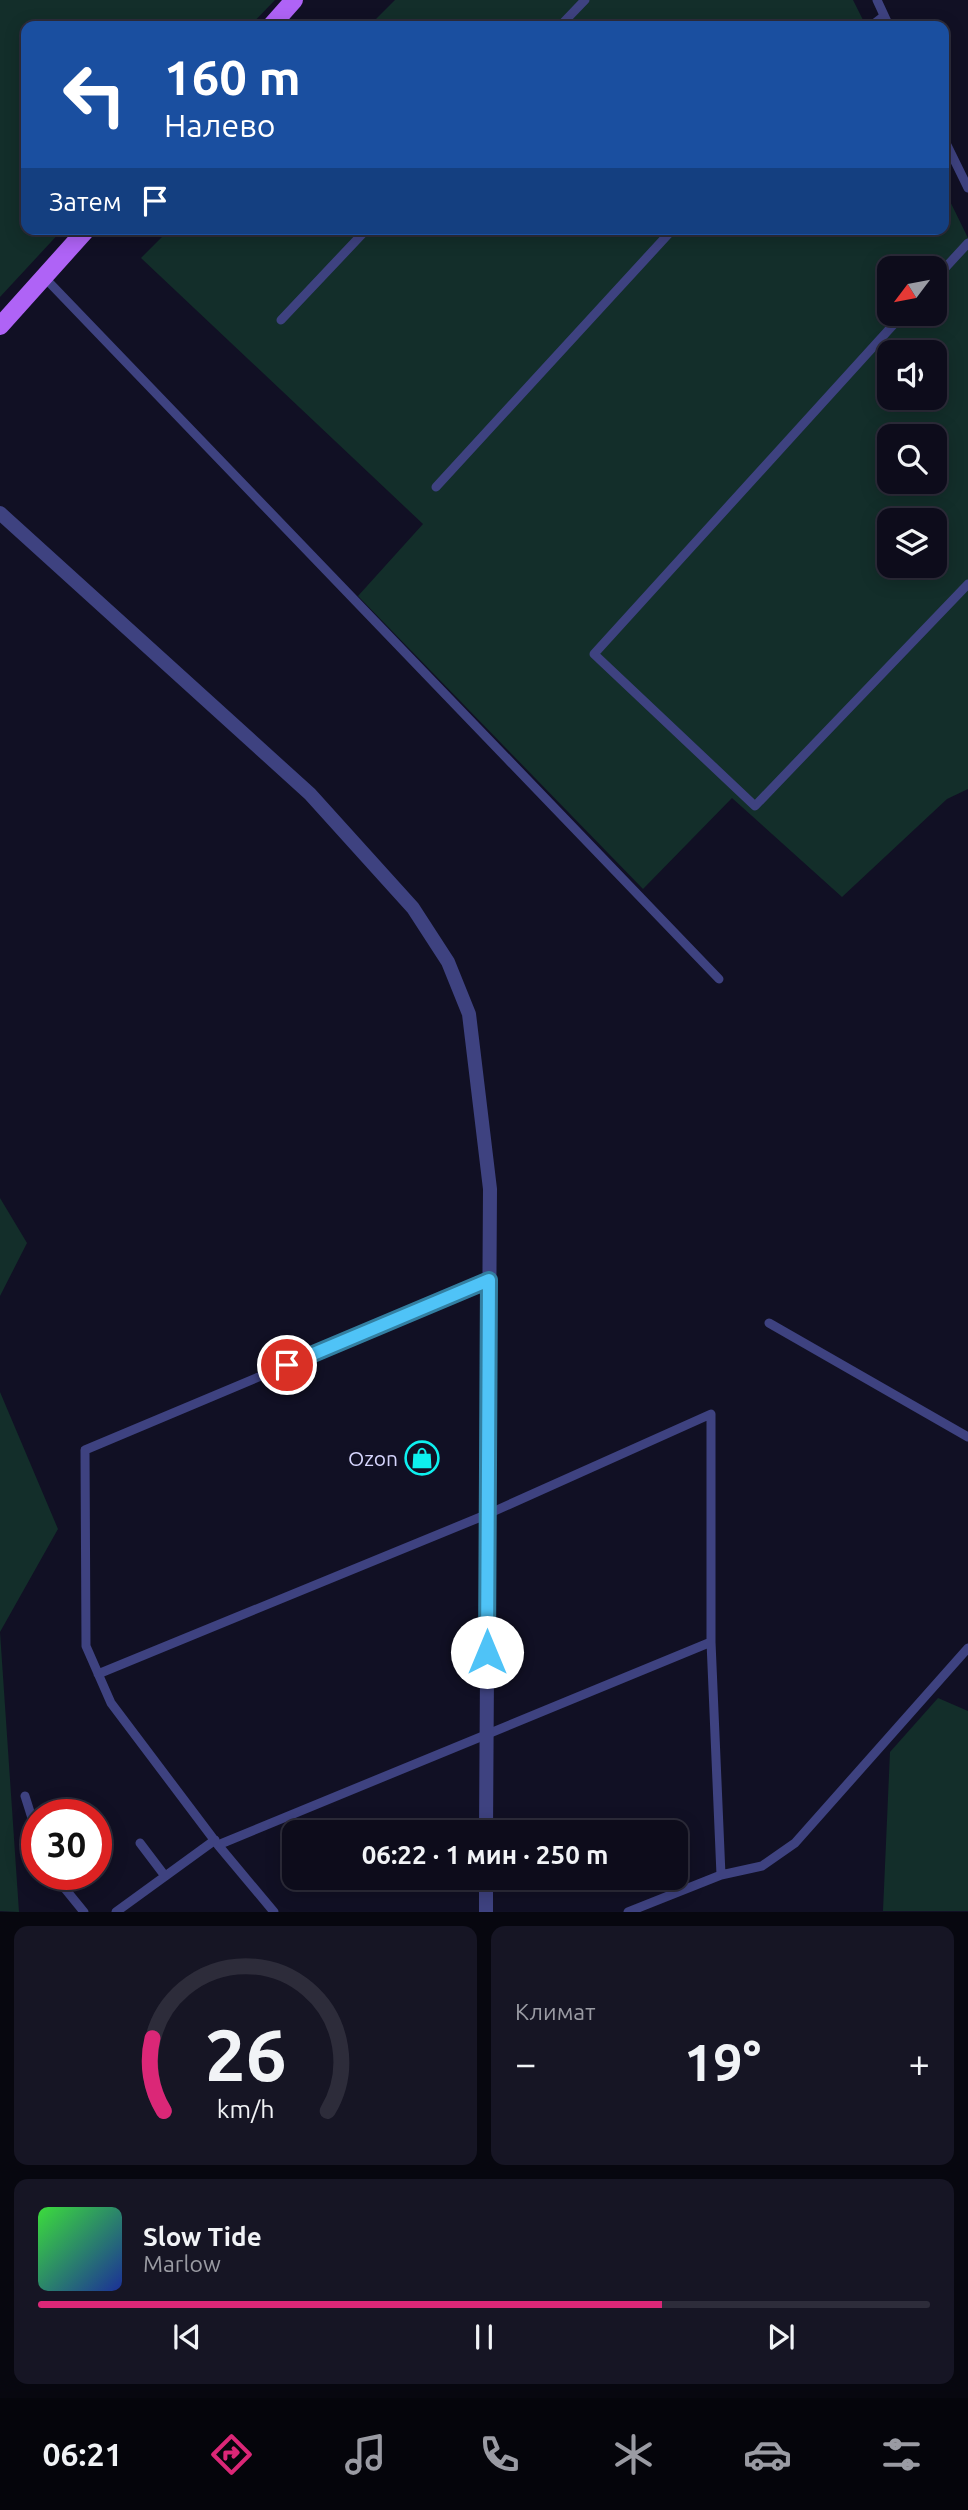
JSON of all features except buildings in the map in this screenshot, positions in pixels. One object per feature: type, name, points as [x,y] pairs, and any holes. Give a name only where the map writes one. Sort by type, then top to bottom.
[{"type":"main road","points":[[275,21],[294,0]]},
{"type":"main road","points":[[0,326],[82,235]]},
{"type":"street","points":[[0,513],[310,794],[413,908],[447,962],[469,1013],[490,1189],[486,1820]]},
{"type":"street","points":[[486,1890],[486,1912]]},
{"type":"lane","points":[[565,21],[585,0]]},
{"type":"lane","points":[[877,0],[886,21]]},
{"type":"lane","points":[[877,21],[884,16]]},
{"type":"lane","points":[[949,149],[968,188]]},
{"type":"lane","points":[[281,320],[361,235]]},
{"type":"lane","points":[[436,487],[667,235]]},
{"type":"lane","points":[[947,266],[968,243]]},
{"type":"lane","points":[[44,277],[719,979]]},
{"type":"lane","points":[[892,326],[594,654],[755,806],[968,584]]},
{"type":"lane","points":[[274,1912],[216,1842],[111,1703],[86,1646],[85,1450],[489,1280]]},
{"type":"lane","points":[[769,1323],[968,1437]]},
{"type":"lane","points":[[98,1674],[488,1514],[711,1414],[711,1642],[721,1875]]},
{"type":"lane","points":[[116,1912],[216,1842],[487,1735],[711,1642]]},
{"type":"lane","points":[[628,1912],[721,1875],[762,1866],[795,1843],[968,1648]]},
{"type":"lane","points":[[140,1843],[165,1876]]},
{"type":"lane","points":[[66,1890],[85,1912]]},
{"type":"green space","points":[[0,0],[275,0],[255,21],[21,21],[21,235],[57,235],[0,297]]},
{"type":"green space","points":[[395,0],[853,0],[864,21],[374,21]]},
{"type":"green space","points":[[949,199],[968,238],[968,789],[947,799],[842,897],[732,798],[643,889],[358,596],[423,524],[141,258],[164,235],[949,235]]},
{"type":"green space","points":[[0,1198],[27,1243],[0,1296]]},
{"type":"green space","points":[[0,1392],[58,1529],[0,1632]]},
{"type":"green space","points":[[0,1632],[19,1912],[0,1911]]},
{"type":"green space","points":[[938,1698],[968,1711],[968,1911],[883,1911],[890,1752]]},
{"type":"place","name":"Ozon","points":[[422,1458]]},
{"type":"route","points":[[287,1365],[489,1280],[487,1652]]}]
